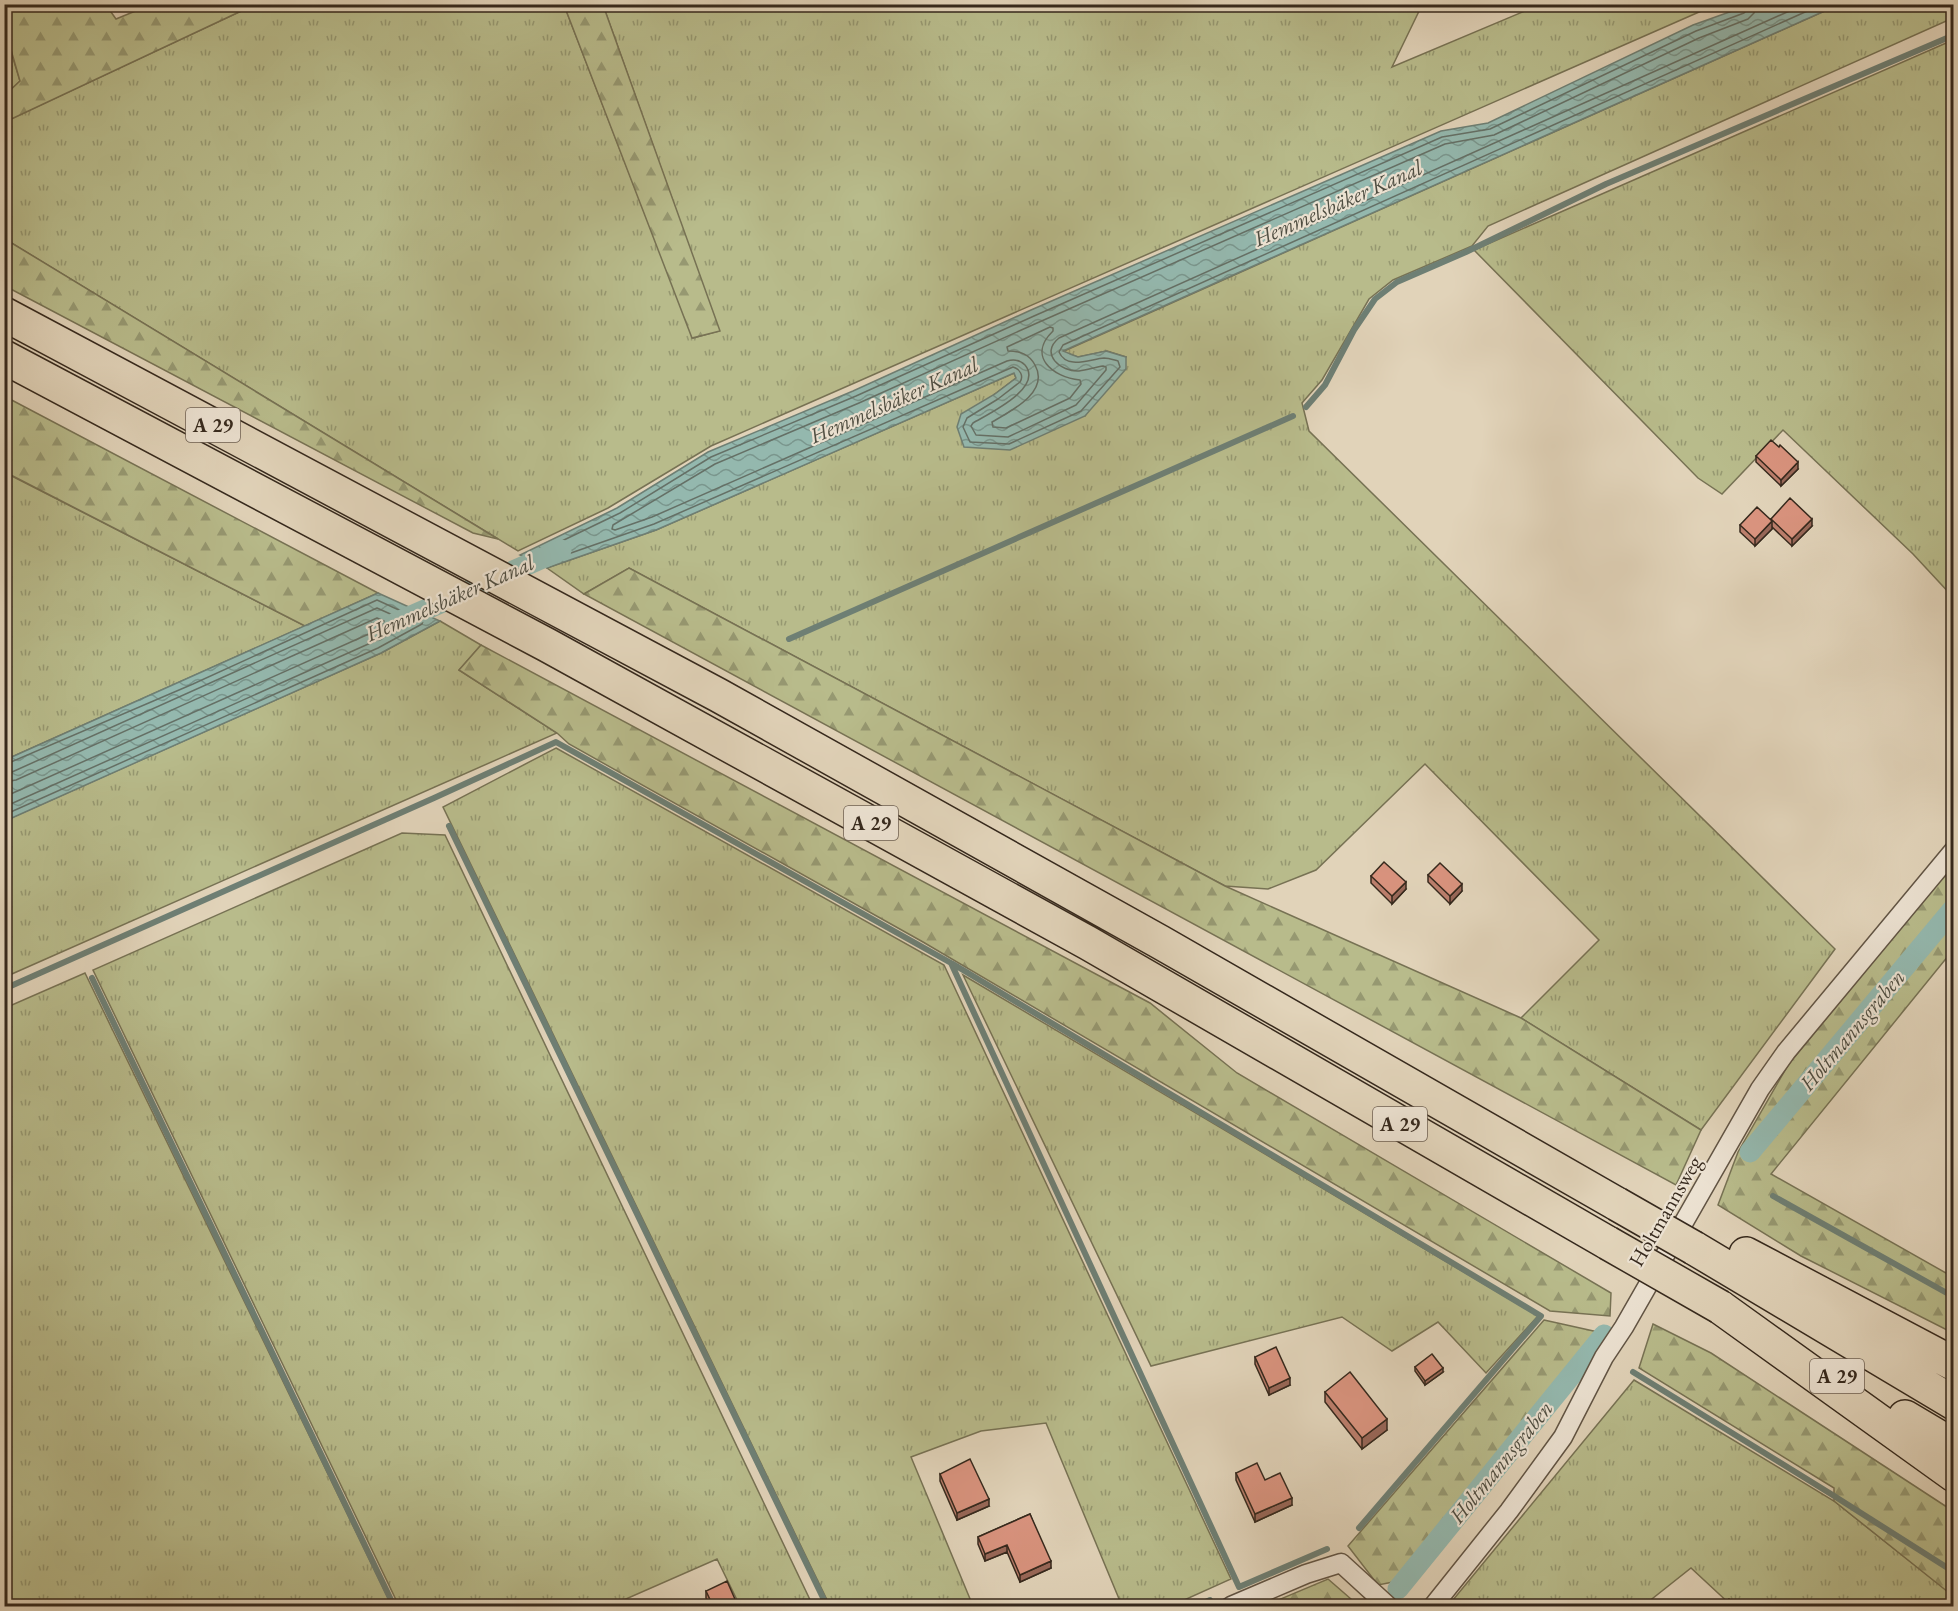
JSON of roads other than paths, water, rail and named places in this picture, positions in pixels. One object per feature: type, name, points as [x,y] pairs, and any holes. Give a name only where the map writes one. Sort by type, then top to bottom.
[{"type":"highway","name":"A 29","points":[[4,314],[718,695],[1468,1118],[1699,1240],[1953,1403]]},
{"type":"highway","name":"A 29","points":[[4,357],[547,645],[1088,943],[1720,1307],[1953,1446]]},
{"type":"highway","points":[[1699,1240],[1953,1364]]},
{"type":"highway","points":[[1720,1307],[1953,1475]]},
{"type":"street","name":"Holtmannsweg","points":[[1433,1606],[1509,1511],[1563,1437],[1604,1357],[1624,1327],[1760,1089],[1786,1052],[1953,850]]},
{"type":"street","points":[[1231,1606],[1306,1574],[1341,1563],[1388,1606]]},
{"type":"water","points":[[1749,5],[1838,5],[1063,351],[1078,357],[1106,351],[1126,357],[1126,369],[1085,416],[1010,450],[964,447],[957,427],[961,414],[995,394],[1016,378],[1014,373],[656,530],[547,568],[520,555],[617,508],[708,452],[853,391],[1031,310],[1441,131],[1488,123],[1693,25]]},
{"type":"water","points":[[378,593],[440,621],[381,653],[5,821],[5,760]]},
{"type":"waterway","points":[[1306,407],[1325,385],[1354,330],[1375,299],[1397,282],[1466,252],[1606,184],[1954,35]]},
{"type":"waterway","points":[[789,639],[1293,416]]},
{"type":"waterway","name":"Hemmelsbäker Kanal","points":[[395,623],[561,550]]},
{"type":"waterway","points":[[4,989],[556,742],[951,963],[1239,1587],[1327,1549]]},
{"type":"waterway","points":[[449,826],[827,1606]]},
{"type":"waterway","name":"Holtmannsgraben","points":[[1750,1152],[1954,908]]},
{"type":"waterway","points":[[953,964],[1541,1316],[1359,1528]]},
{"type":"waterway","points":[[92,978],[394,1606]]},
{"type":"waterway","points":[[1773,1196],[1954,1297]]},
{"type":"waterway","name":"Holtmannsgraben","points":[[1398,1589],[1604,1335]]},
{"type":"waterway","points":[[1633,1372],[1954,1572]]},
{"type":"waterway","points":[[1196,1606],[1210,1600]]}]
